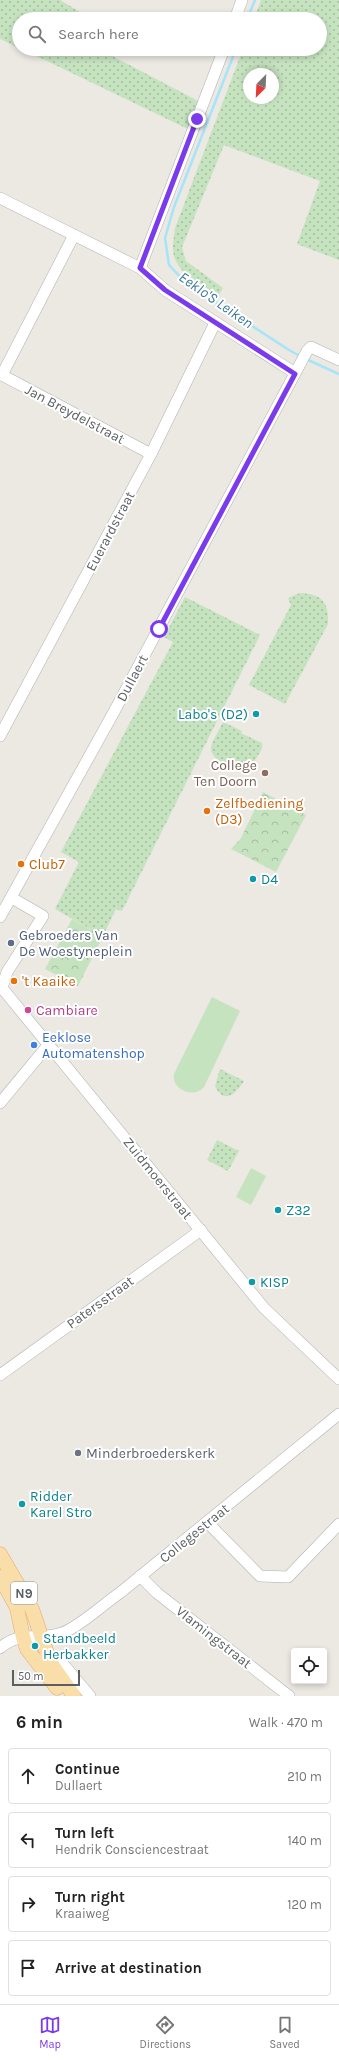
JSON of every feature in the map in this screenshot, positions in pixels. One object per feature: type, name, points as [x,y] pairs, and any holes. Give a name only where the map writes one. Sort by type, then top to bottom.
[{"type":"main road","name":"N9","points":[[0,1554],[32,1609],[47,1656],[57,1674],[74,1696]]},
{"type":"main road","name":"N9","points":[[0,1577],[17,1608],[23,1637],[34,1658],[63,1696]]},
{"type":"street","points":[[238,12],[242,0]]},
{"type":"street","points":[[140,268],[221,56]]},
{"type":"street","points":[[0,198],[140,268],[165,290],[295,374]]},
{"type":"street","points":[[1,375],[74,235]]},
{"type":"street","name":"Euerardstraat","points":[[0,736],[151,454],[215,323]]},
{"type":"street","name":"Dullaert","points":[[12,898],[307,351],[311,347],[339,360]]},
{"type":"street","name":"Jan Breydelstraat","points":[[1,375],[151,454]]},
{"type":"street","points":[[0,917],[12,898],[43,916],[4,969]]},
{"type":"street","name":"Zuidmoerstraat","points":[[4,969],[2,988],[264,1308],[339,1379]]},
{"type":"street","points":[[0,1103],[49,1044]]},
{"type":"street","name":"Patersstraat","points":[[0,1375],[201,1230]]},
{"type":"street","name":"Collegestraat","points":[[0,1648],[12,1640],[23,1637],[64,1632],[140,1576],[339,1414]]},
{"type":"street","points":[[207,1522],[260,1576],[281,1577],[288,1577],[339,1524]]},
{"type":"street","name":"Vlamingstraat","points":[[140,1576],[157,1593],[289,1696]]},
{"type":"street","points":[[47,1656],[59,1659],[90,1696]]},
{"type":"green space","points":[[0,0],[60,0],[80,12],[12,12],[12,45],[0,39]]},
{"type":"green space","points":[[261,0],[339,0],[339,260],[297,244],[320,181],[224,145],[182,247],[186,261],[223,288],[219,295],[188,276],[178,265],[174,255],[175,228],[240,56],[327,56],[327,12],[257,12]]},
{"type":"green space","points":[[37,56],[112,56],[198,101],[188,129]]},
{"type":"green space","points":[[300,593],[314,595],[323,601],[327,610],[328,624],[285,704],[249,685],[291,605],[288,598]]},
{"type":"green space","points":[[185,597],[260,635],[122,911],[116,909],[103,936],[55,909],[79,862],[61,852],[173,642],[164,637]]},
{"type":"green space","points":[[223,722],[262,743],[260,752],[252,765],[245,771],[229,768],[218,761],[211,752],[212,744]]},
{"type":"green space","points":[[263,792],[306,815],[276,872],[231,849],[241,838]]},
{"type":"green space","points":[[72,919],[103,936],[78,986],[45,969]]},
{"type":"green space","points":[[212,997],[240,1011],[204,1087],[200,1091],[195,1092],[184,1091],[176,1084],[174,1074]]},
{"type":"green space","points":[[220,1069],[244,1081],[230,1096],[222,1095],[215,1086]]},
{"type":"green space","points":[[217,1140],[239,1151],[228,1171],[207,1160]]},
{"type":"green space","points":[[251,1168],[266,1176],[251,1205],[236,1197]]},
{"type":"waterway","name":"Eeklo'S Leiken","points":[[250,12],[255,0]]},
{"type":"waterway","name":"Eeklo'S Leiken","points":[[233,56],[174,207],[165,238],[169,265],[186,283],[300,356]]},
{"type":"waterway","name":"Eeklo'S Leiken","points":[[306,359],[339,374]]},
{"type":"place","name":"Labo's (D2)","points":[[256,714]]},
{"type":"place","name":"College Ten Doorn","points":[[265,773]]},
{"type":"place","name":"Zelfbediening (D3)","points":[[207,811]]},
{"type":"place","name":"Club7","points":[[21,864]]},
{"type":"place","name":"D4","points":[[253,879]]},
{"type":"place","name":"Gebroeders Van De Woestyneplein","points":[[11,943]]},
{"type":"place","name":"'t Kaaike","points":[[14,981]]},
{"type":"place","name":"Cambiare","points":[[28,1010]]},
{"type":"place","name":"Eeklose Automatenshop","points":[[34,1045]]},
{"type":"place","name":"Z32","points":[[278,1210]]},
{"type":"place","name":"KISP","points":[[252,1282]]},
{"type":"place","name":"Minderbroederskerk","points":[[78,1453]]},
{"type":"place","name":"Ridder Karel Stro","points":[[22,1504]]},
{"type":"place","name":"Standbeeld Herbakker","points":[[35,1646]]},
{"type":"route","points":[[159,629],[295,374],[165,290],[140,268],[144,254],[197,119]]}]
